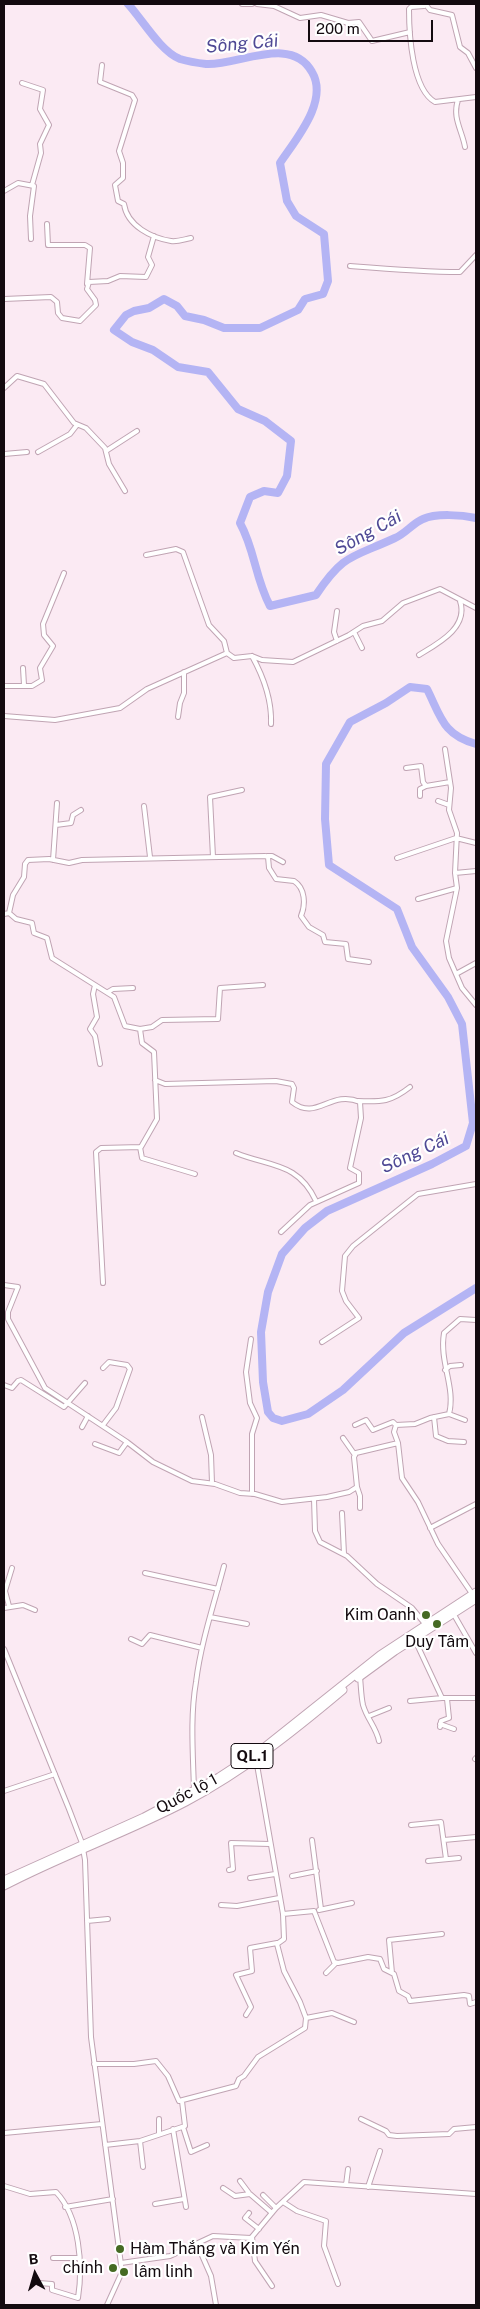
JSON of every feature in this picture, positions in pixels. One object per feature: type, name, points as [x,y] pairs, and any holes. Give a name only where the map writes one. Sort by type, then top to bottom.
[{"type":"highway","name":"Quốc lộ 1","points":[[4,1880],[182,1804],[256,1759],[360,1676],[475,1595]]},
{"type":"highway","name":"Quốc lộ 1","points":[[4,1886],[194,1791],[250,1758],[374,1660],[426,1625],[452,1611]]},
{"type":"street","points":[[242,4],[252,4]]},
{"type":"street","points":[[257,4],[271,5],[300,18],[321,15],[348,22],[360,22],[372,41],[410,32]]},
{"type":"street","points":[[476,68],[468,53],[460,47],[452,15],[430,10],[426,4],[410,8],[410,32],[415,68],[426,96],[435,102],[476,97]]},
{"type":"street","points":[[102,65],[100,82],[132,95],[135,102],[119,150],[124,166],[123,178],[115,185],[117,199],[124,204],[125,212],[136,226],[154,236],[172,242],[191,238]]},
{"type":"street","points":[[22,83],[44,90],[40,109],[49,125],[40,144],[41,153],[32,185],[34,187],[30,216],[32,239]]},
{"type":"street","points":[[458,100],[455,109],[456,120],[465,147]]},
{"type":"street","points":[[4,191],[18,183],[32,185]]},
{"type":"street","points":[[4,299],[51,298],[57,302],[58,313],[62,318],[78,322],[96,305],[96,300],[87,289],[90,248],[85,245],[48,245],[47,224]]},
{"type":"street","points":[[87,284],[90,282],[108,281],[120,276],[144,278],[151,267],[148,257],[154,236]]},
{"type":"street","points":[[350,266],[390,268],[401,271],[460,272],[476,255]]},
{"type":"street","points":[[4,388],[17,376],[43,383],[77,424],[86,428],[106,451],[109,464],[125,492]]},
{"type":"street","points":[[38,452],[70,434],[77,424]]},
{"type":"street","points":[[106,451],[137,431]]},
{"type":"street","points":[[4,454],[26,452]]},
{"type":"street","points":[[146,555],[176,549],[183,552],[209,625],[225,643],[227,653],[234,658],[252,656],[262,660],[293,662],[337,641],[362,626],[382,622],[403,603],[436,590],[445,589],[476,608]]},
{"type":"street","points":[[4,686],[32,686],[42,680],[40,668],[53,646],[44,635],[43,624],[64,573]]},
{"type":"street","points":[[418,655],[447,638],[462,613],[460,599]]},
{"type":"street","points":[[337,611],[334,632],[337,641]]},
{"type":"street","points":[[354,632],[362,648]]},
{"type":"street","points":[[4,716],[55,720],[120,708],[144,691],[227,653]]},
{"type":"street","points":[[252,656],[262,674],[272,714],[271,724]]},
{"type":"street","points":[[23,668],[24,686]]},
{"type":"street","points":[[178,717],[184,691],[184,672]]},
{"type":"street","points":[[445,749],[450,782],[449,805],[457,831],[455,872],[457,888],[446,942],[449,958],[462,988],[476,1005]]},
{"type":"street","points":[[406,768],[421,766],[426,786]]},
{"type":"street","points":[[420,796],[420,789],[426,786],[450,782]]},
{"type":"street","points":[[213,857],[210,797],[242,790]]},
{"type":"street","points":[[438,801],[449,805]]},
{"type":"street","points":[[53,860],[57,803]]},
{"type":"street","points":[[144,806],[150,858]]},
{"type":"street","points":[[56,825],[71,823],[74,815],[81,810]]},
{"type":"street","points":[[397,858],[456,838],[476,843]]},
{"type":"street","points":[[267,856],[270,870],[276,879],[294,881],[301,887],[304,909],[302,916],[309,927],[323,935],[325,942],[346,944],[348,959],[369,962]]},
{"type":"street","points":[[9,913],[13,895],[24,877],[27,861],[53,860],[69,863],[82,860],[272,856],[283,862]]},
{"type":"street","points":[[455,872],[476,871]]},
{"type":"street","points":[[418,899],[457,888]]},
{"type":"street","points":[[4,914],[9,913]]},
{"type":"street","points":[[9,913],[16,919],[32,924],[34,933],[47,938],[52,958],[108,992],[118,1003],[125,1026],[140,1029],[152,1027],[162,1020],[218,1019],[220,988],[263,985]]},
{"type":"street","points":[[456,974],[476,963]]},
{"type":"street","points":[[95,985],[93,994],[97,1017],[90,1029],[95,1036],[100,1064]]},
{"type":"street","points":[[108,992],[113,989],[133,988]]},
{"type":"street","points":[[140,1029],[142,1043],[154,1052],[156,1121],[140,1147],[142,1158],[195,1174]]},
{"type":"street","points":[[155,1080],[165,1084],[254,1080],[284,1082],[294,1086],[293,1103],[305,1109],[319,1107],[341,1098],[378,1103],[399,1095],[410,1087]]},
{"type":"street","points":[[281,1232],[299,1213],[316,1201],[359,1182],[359,1173],[350,1168],[361,1118],[358,1101]]},
{"type":"street","points":[[103,1284],[97,1150],[101,1148],[140,1147]]},
{"type":"street","points":[[236,1153],[286,1167],[306,1182],[316,1201]]},
{"type":"street","points":[[322,1342],[360,1318],[346,1301],[342,1291],[345,1256],[353,1246],[418,1194],[476,1184]]},
{"type":"street","points":[[4,1285],[19,1288],[7,1317],[30,1364],[45,1388],[87,1418],[103,1425],[153,1462],[192,1481],[212,1483],[240,1493],[252,1494],[282,1502],[314,1499],[345,1493],[357,1487]]},
{"type":"street","points":[[449,1414],[449,1384],[442,1353],[445,1330],[460,1319],[476,1320]]},
{"type":"street","points":[[251,1339],[246,1372],[250,1403],[257,1418],[252,1434],[252,1494]]},
{"type":"street","points":[[103,1368],[109,1362],[127,1365],[130,1369],[116,1408],[103,1425]]},
{"type":"street","points":[[445,1370],[450,1366],[461,1365]]},
{"type":"street","points":[[4,1385],[12,1388],[21,1380],[62,1406],[67,1405],[85,1382]]},
{"type":"street","points":[[355,1425],[366,1420],[373,1430],[394,1422],[396,1425],[415,1424],[449,1414],[465,1420]]},
{"type":"street","points":[[202,1417],[211,1455],[212,1483]]},
{"type":"street","points":[[434,1417],[436,1436],[448,1441],[464,1442]]},
{"type":"street","points":[[82,1427],[87,1418]]},
{"type":"street","points":[[396,1425],[394,1432],[398,1444],[401,1476],[418,1502],[430,1528],[475,1595]]},
{"type":"street","points":[[343,1438],[355,1455],[360,1508]]},
{"type":"street","points":[[95,1444],[119,1453],[127,1442]]},
{"type":"street","points":[[355,1455],[398,1444]]},
{"type":"street","points":[[314,1499],[317,1538],[324,1545],[344,1554],[377,1584],[410,1606],[426,1625]]},
{"type":"street","points":[[430,1528],[476,1504]]},
{"type":"street","points":[[342,1513],[344,1554]]},
{"type":"street","points":[[194,1791],[194,1700],[202,1648],[224,1566]]},
{"type":"street","points":[[9,1606],[5,1591],[12,1568]]},
{"type":"street","points":[[146,1573],[218,1589]]},
{"type":"street","points":[[4,1608],[23,1604],[35,1610]]},
{"type":"street","points":[[452,1611],[476,1653]]},
{"type":"street","points":[[210,1617],[247,1624]]},
{"type":"street","points":[[131,1639],[142,1644],[150,1635],[202,1648]]},
{"type":"street","points":[[414,1638],[442,1698]]},
{"type":"street","points":[[4,1649],[55,1774],[82,1846],[86,1864],[94,2064],[121,2263],[120,2280],[107,2305]]},
{"type":"street","points":[[360,1676],[364,1706],[370,1723],[376,1728],[379,1741]]},
{"type":"street","points":[[410,1701],[442,1698],[476,1698]]},
{"type":"street","points":[[447,1699],[449,1718],[441,1721],[440,1726],[454,1729]]},
{"type":"street","points":[[369,1716],[389,1708]]},
{"type":"street","points":[[246,2015],[251,2007],[236,1975],[252,1971],[250,1948],[277,1943],[284,1939],[283,1914],[256,1759]]},
{"type":"street","points":[[4,1791],[55,1774]]},
{"type":"street","points":[[410,1825],[441,1822],[446,1859]]},
{"type":"street","points":[[444,1840],[476,1837]]},
{"type":"street","points":[[312,1840],[320,1909]]},
{"type":"street","points":[[229,1870],[233,1869],[231,1843],[270,1844]]},
{"type":"street","points":[[428,1861],[459,1858]]},
{"type":"street","points":[[292,1876],[317,1871]]},
{"type":"street","points":[[250,1878],[275,1874]]},
{"type":"street","points":[[221,1905],[237,1906],[279,1898]]},
{"type":"street","points":[[283,1914],[352,1903]]},
{"type":"street","points":[[314,1910],[331,1957],[336,1963]]},
{"type":"street","points":[[87,1921],[108,1919]]},
{"type":"street","points":[[392,1973],[389,1940],[442,1934]]},
{"type":"street","points":[[94,2064],[134,2064],[156,2061],[168,2076],[178,2101],[236,2086],[239,2079],[244,2076],[258,2057],[305,2028],[306,2018],[284,1971],[277,1943]]},
{"type":"street","points":[[326,1973],[336,1963],[368,1957],[379,1959],[384,1970],[395,1975],[399,1991],[408,1996],[410,2001],[464,1995],[469,1996],[470,2004],[476,2002]]},
{"type":"street","points":[[306,2018],[327,2013],[354,2022]]},
{"type":"street","points":[[105,2145],[140,2141],[182,2127],[186,2123],[182,2101]]},
{"type":"street","points":[[159,2119],[159,2134]]},
{"type":"street","points":[[361,2119],[394,2136],[419,2137],[448,2134],[454,2129],[476,2127]]},
{"type":"street","points":[[4,2133],[102,2124]]},
{"type":"street","points":[[182,2127],[191,2152],[207,2144]]},
{"type":"street","points":[[173,2129],[186,2207]]},
{"type":"street","points":[[140,2141],[143,2167]]},
{"type":"street","points":[[368,2187],[380,2151]]},
{"type":"street","points":[[346,2185],[348,2169]]},
{"type":"street","points":[[240,2180],[250,2194],[272,2213]]},
{"type":"street","points":[[121,2263],[170,2256],[215,2235],[252,2237],[276,2208],[304,2182],[476,2194]]},
{"type":"street","points":[[4,2186],[30,2194],[56,2192],[77,2232],[81,2281],[78,2298],[52,2290],[52,2284],[39,2283]]},
{"type":"street","points":[[223,2188],[235,2196],[250,2194]]},
{"type":"street","points":[[263,2195],[276,2208]]},
{"type":"street","points":[[65,2207],[113,2199]]},
{"type":"street","points":[[155,2204],[184,2199]]},
{"type":"street","points":[[282,2202],[326,2221],[324,2246],[338,2284]]},
{"type":"street","points":[[249,2212],[245,2218],[260,2229]]},
{"type":"street","points":[[252,2237],[255,2261],[272,2286]]},
{"type":"street","points":[[197,2244],[211,2276],[216,2305]]},
{"type":"street","points":[[53,2258],[79,2258]]},
{"type":"waterway","name":"Sông Cái","points":[[128,4],[166,50],[180,59],[206,64],[263,54],[278,53],[291,55],[303,61],[312,72],[316,83],[314,107],[302,131],[280,163],[287,201],[296,216],[324,234],[328,281],[323,294],[305,299],[298,310],[260,328],[224,328],[204,320],[185,316],[177,306],[164,299],[149,308],[126,315],[114,330],[132,342],[153,350],[178,367],[208,372],[238,409],[265,421],[291,441],[287,476],[278,493],[264,491],[250,497],[240,523],[249,543],[261,585],[270,606],[316,595],[334,571],[350,558],[399,536],[423,519],[442,515],[476,518]]},
{"type":"waterway","name":"Sông Cái","points":[[476,744],[456,736],[444,724],[427,689],[410,687],[386,703],[350,722],[326,764],[325,819],[329,865],[397,909],[412,947],[448,997],[462,1024],[473,1123],[466,1146],[432,1164],[327,1211],[305,1228],[282,1254],[268,1292],[261,1332],[263,1382],[268,1412],[273,1418],[282,1421],[308,1414],[343,1390],[404,1333],[476,1288]]},
{"type":"place","name":"Kim Oanh","points":[[426,1615]]},
{"type":"place","name":"Duy Tâm","points":[[437,1624]]},
{"type":"place","name":"Hàm Thắng và Kim Yến","points":[[120,2249]]},
{"type":"place","name":"chính","points":[[113,2268]]},
{"type":"place","name":"lâm linh","points":[[124,2272]]}]
